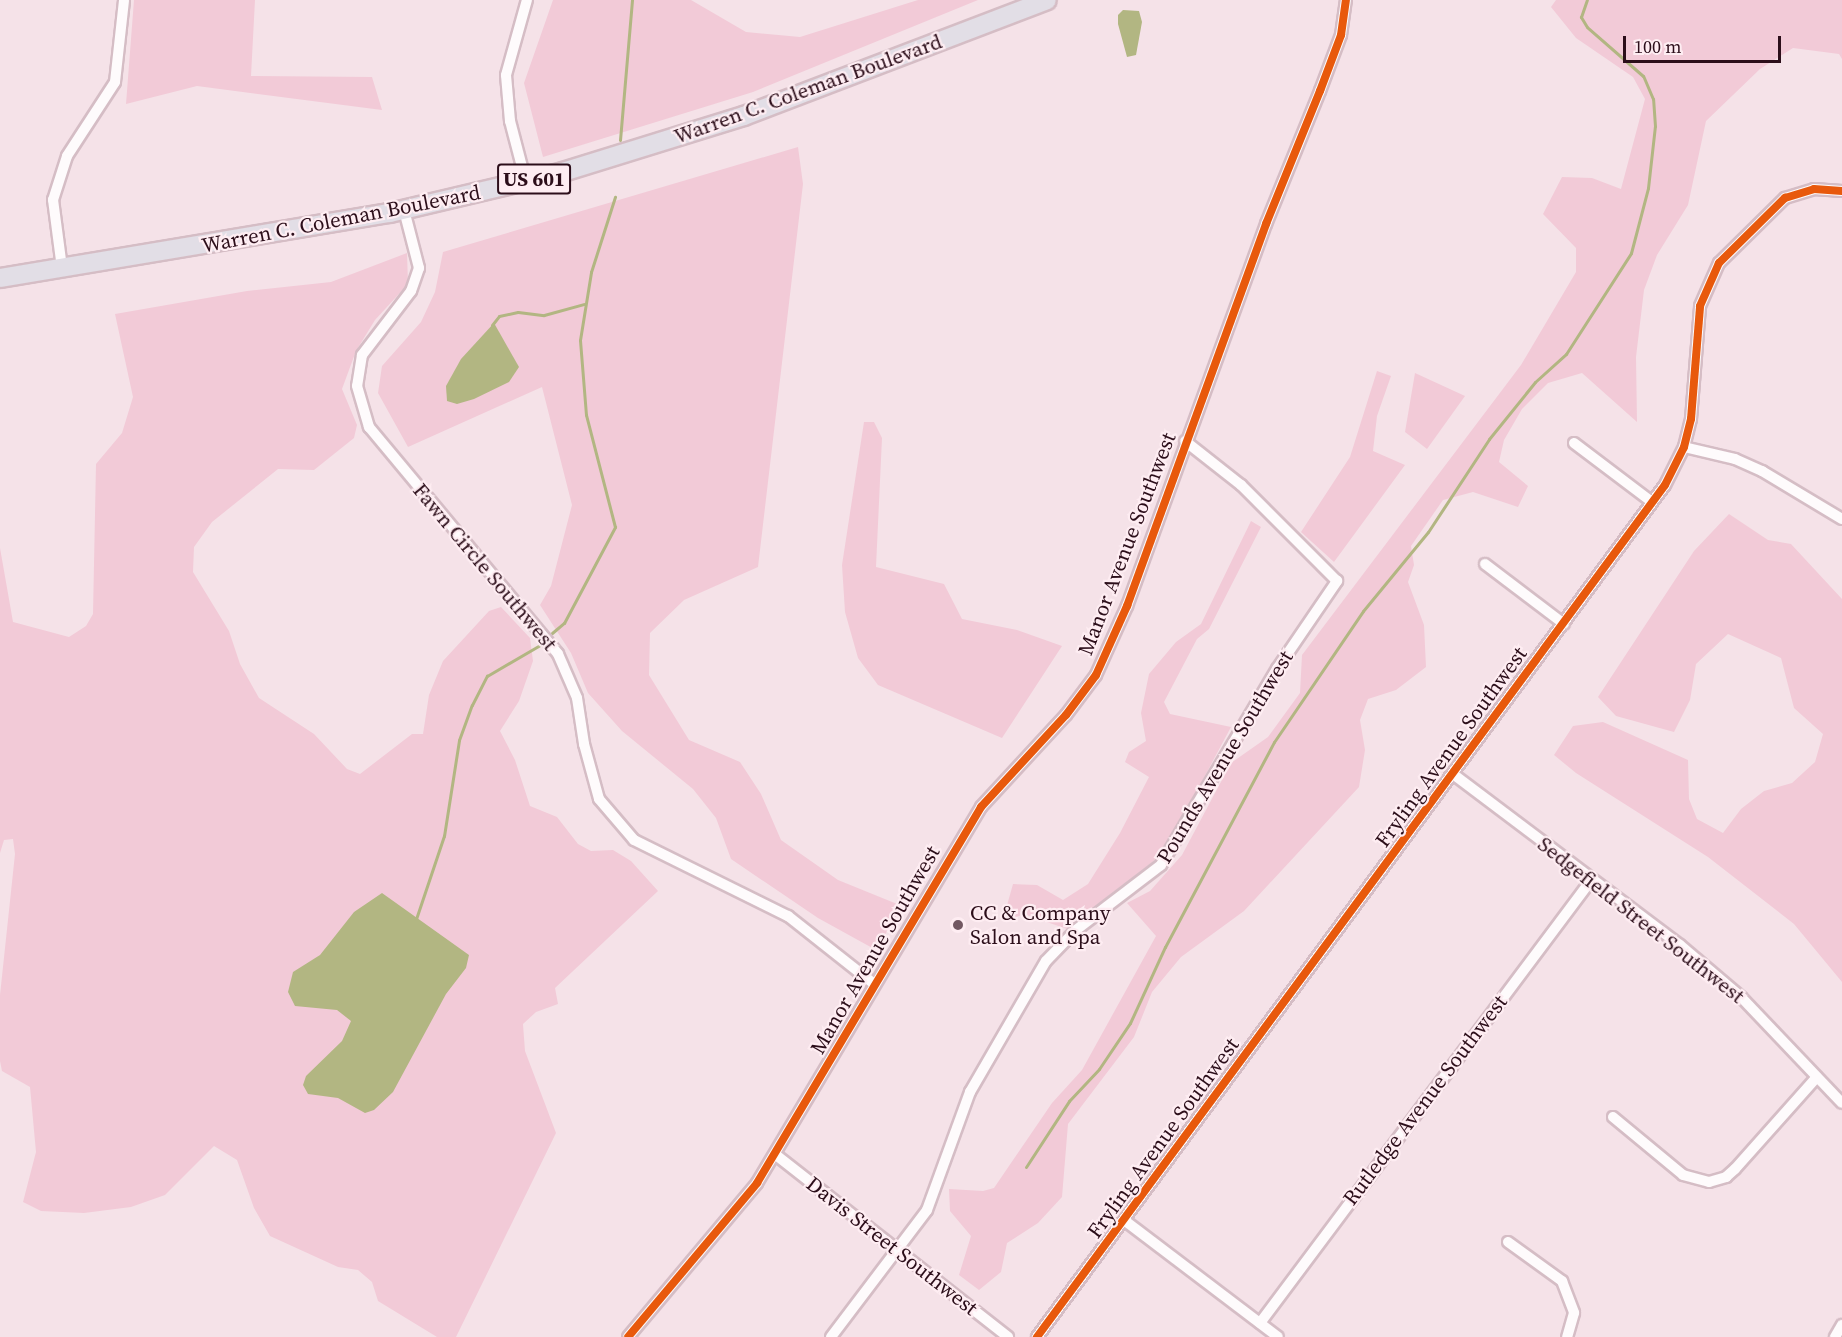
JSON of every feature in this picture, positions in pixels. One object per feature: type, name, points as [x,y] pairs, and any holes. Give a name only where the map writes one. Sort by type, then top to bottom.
[{"type":"highway","name":"Warren C. Coleman Boulevard","points":[[0,278],[404,210],[526,182],[744,116],[1047,0]]},
{"type":"street","points":[[62,268],[53,200],[67,156],[115,82],[124,0]]},
{"type":"street","points":[[526,182],[510,121],[506,75],[527,0]]},
{"type":"street","name":"Manor Avenue Southwest","points":[[628,1337],[724,1226],[776,1155],[874,984],[981,807],[1066,716],[1096,675],[1127,606],[1185,441],[1328,69],[1344,21],[1346,0]]},
{"type":"street","name":"Fryling Avenue Southwest","points":[[1037,1337],[1652,502],[1684,447],[1691,419],[1700,306],[1719,262],[1785,198],[1814,189],[1842,191]]},
{"type":"street","name":"Fawn Circle Southwest","points":[[404,210],[419,268],[411,291],[362,355],[357,386],[369,427],[558,654],[578,698],[584,744],[599,799],[634,840],[788,916],[874,984]]},
{"type":"street","name":"Pounds Avenue Southwest","points":[[831,1337],[899,1251],[935,1193],[970,1092],[1041,969],[1076,930],[1161,865],[1277,669],[1336,581],[1241,485],[1185,441]]},
{"type":"street","points":[[1574,443],[1652,502]]},
{"type":"street","points":[[1684,447],[1735,459],[1762,471],[1842,519]]},
{"type":"street","points":[[1485,564],[1564,624]]},
{"type":"street","name":"Sedgefield Street Southwest","points":[[1453,774],[1741,996],[1842,1103]]},
{"type":"street","name":"Rutledge Avenue Southwest","points":[[1260,1323],[1592,879]]},
{"type":"street","points":[[1613,1117],[1683,1175],[1709,1182],[1726,1178],[1816,1077]]},
{"type":"street","name":"Davis Street Southwest","points":[[776,1155],[1008,1337]]},
{"type":"street","points":[[1124,1220],[1278,1337]]},
{"type":"street","points":[[1508,1242],[1562,1281],[1574,1313],[1567,1337]]},
{"type":"street","points":[[1835,1337],[1842,1325]]},
{"type":"shaded area","points":[[134,0],[255,0],[251,76],[372,77],[382,110],[197,86],[126,104]]},
{"type":"shaded area","points":[[553,0],[691,0],[746,32],[800,37],[918,0],[978,0],[753,92],[543,157],[524,83]]},
{"type":"shaded area","points":[[1556,0],[1842,0],[1842,59],[1839,54],[1793,48],[1760,69],[1706,121],[1688,205],[1657,255],[1644,290],[1636,357],[1637,422],[1582,373],[1548,383],[1522,409],[1504,440],[1499,462],[1528,486],[1518,507],[1473,492],[1443,500],[1411,546],[1414,565],[1408,582],[1424,625],[1426,667],[1396,690],[1368,699],[1360,720],[1365,750],[1359,787],[1244,911],[1181,957],[1152,992],[1134,1037],[1068,1124],[1062,1197],[1038,1223],[1007,1243],[1001,1272],[979,1290],[959,1275],[971,1236],[950,1211],[949,1189],[983,1191],[994,1188],[1052,1103],[1082,1070],[1156,936],[1127,903],[1150,891],[1182,855],[1231,763],[1268,737],[1300,693],[1302,655],[1521,365],[1576,272],[1576,248],[1543,214],[1562,177],[1592,178],[1621,189],[1645,99],[1633,77],[1576,38],[1551,7]]},
{"type":"shaded area","points":[[1123,10],[1139,11],[1142,22],[1136,55],[1127,57],[1118,24],[1118,15]]},
{"type":"shaded area","points":[[798,147],[803,184],[758,567],[684,600],[650,633],[649,675],[689,740],[740,762],[761,794],[781,840],[838,880],[902,906],[876,950],[818,918],[731,859],[716,818],[693,789],[622,731],[588,693],[571,653],[540,605],[551,586],[572,505],[542,387],[408,447],[378,393],[382,366],[421,322],[435,292],[443,252]]},
{"type":"shaded area","points":[[407,253],[408,284],[375,320],[356,351],[342,389],[357,425],[354,438],[314,470],[278,469],[212,522],[194,547],[193,572],[229,631],[240,664],[259,698],[314,734],[347,769],[360,774],[412,734],[423,734],[429,695],[443,661],[489,611],[501,607],[530,638],[533,661],[519,701],[500,731],[515,760],[530,806],[557,817],[578,844],[591,851],[613,850],[631,861],[658,891],[555,988],[558,1004],[536,1012],[523,1024],[525,1051],[556,1133],[456,1337],[437,1337],[378,1301],[372,1282],[358,1270],[338,1267],[270,1236],[254,1208],[237,1160],[214,1146],[165,1195],[131,1207],[84,1213],[41,1211],[23,1202],[36,1152],[30,1087],[2,1071],[0,1061],[0,995],[15,854],[13,839],[4,840],[0,853],[0,548],[13,622],[69,637],[86,626],[93,614],[96,464],[122,433],[133,397],[115,314],[247,291],[331,282]]},
{"type":"shaded area","points":[[494,323],[519,367],[509,382],[474,399],[457,404],[447,401],[446,386],[461,359]]},
{"type":"shaded area","points":[[1377,371],[1391,376],[1377,416],[1373,451],[1405,465],[1334,562],[1301,532],[1350,457]]},
{"type":"shaded area","points":[[1415,373],[1465,396],[1427,449],[1405,432]]},
{"type":"shaded area","points":[[864,422],[874,422],[882,438],[876,567],[944,584],[962,619],[1017,630],[1062,646],[1002,738],[878,685],[858,658],[845,612],[842,565]]},
{"type":"shaded area","points":[[1729,514],[1768,540],[1791,544],[1842,599],[1842,982],[1794,924],[1708,857],[1576,773],[1554,755],[1573,726],[1603,722],[1688,760],[1689,799],[1697,819],[1723,833],[1741,809],[1764,791],[1792,783],[1815,762],[1823,734],[1794,708],[1781,658],[1728,634],[1696,664],[1690,700],[1674,732],[1616,716],[1598,697],[1694,551]]},
{"type":"shaded area","points":[[1251,521],[1261,527],[1209,629],[1197,639],[1164,702],[1170,714],[1231,727],[1177,828],[1160,855],[1128,885],[1067,929],[1024,914],[1009,920],[1004,916],[1013,884],[1037,885],[1063,900],[1088,884],[1120,833],[1149,777],[1125,762],[1129,752],[1146,741],[1141,713],[1149,674],[1176,642],[1201,624]]},
{"type":"shaded area","points":[[382,893],[469,955],[466,968],[446,994],[393,1092],[374,1110],[365,1113],[338,1098],[308,1094],[303,1085],[306,1076],[342,1041],[351,1021],[337,1010],[295,1006],[288,992],[293,972],[320,955],[354,912]]},
{"type":"waterway","points":[[620,140],[632,0]]},
{"type":"waterway","points":[[1026,1167],[1069,1101],[1099,1069],[1130,1023],[1165,947],[1274,742],[1363,611],[1428,532],[1489,439],[1535,382],[1566,354],[1631,253],[1648,188],[1655,126],[1653,99],[1643,76],[1587,27],[1581,17],[1587,0]]},
{"type":"waterway","points":[[552,633],[564,623],[615,527],[586,415],[580,340],[591,272],[615,197]]},
{"type":"waterway","points":[[492,325],[499,316],[518,312],[544,315],[584,304]]},
{"type":"waterway","points":[[416,919],[444,836],[459,740],[472,705],[487,676],[540,645]]},
{"type":"cycle path","points":[[628,1337],[757,1183],[981,807],[1066,715],[1096,675],[1127,606],[1266,224],[1341,35],[1346,0]]},
{"type":"cycle path","points":[[1037,1337],[1665,485],[1684,447],[1691,419],[1700,306],[1719,263],[1785,198],[1814,189],[1842,191]]},
{"type":"place","name":"CC & Company Salon and Spa","points":[[958,925]]}]
